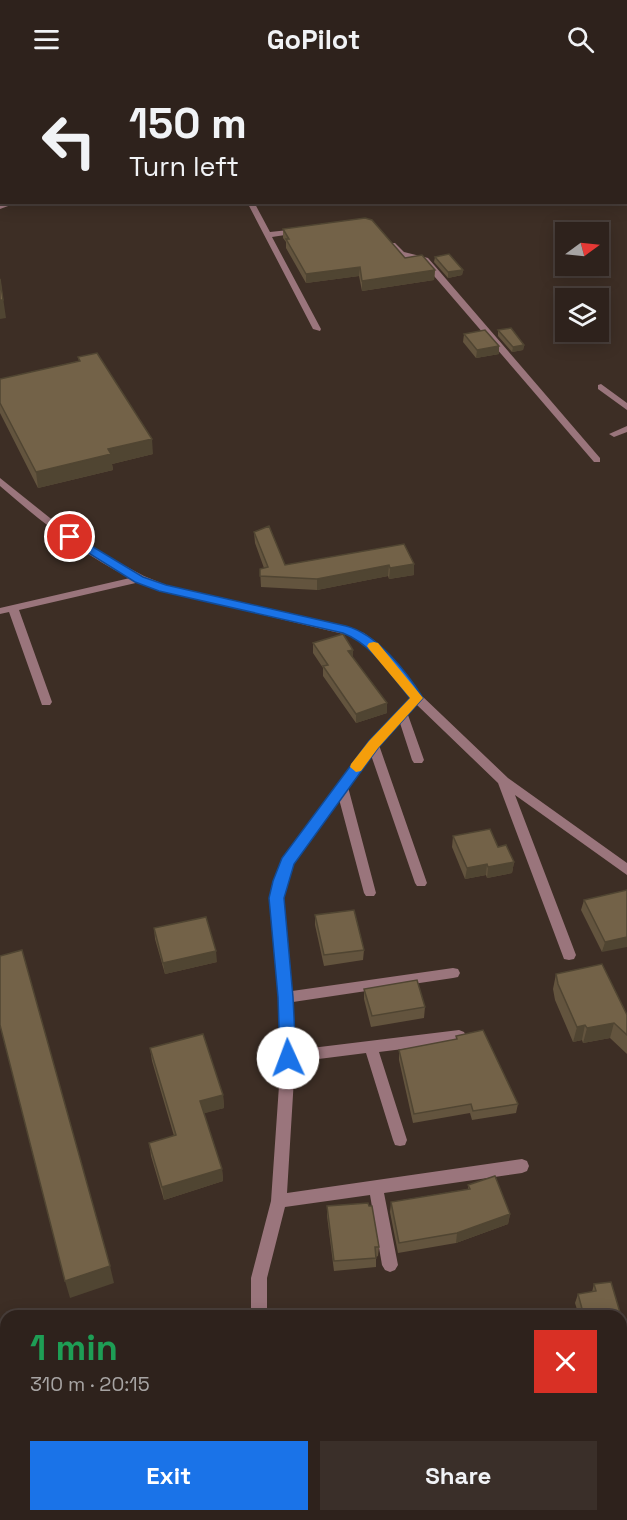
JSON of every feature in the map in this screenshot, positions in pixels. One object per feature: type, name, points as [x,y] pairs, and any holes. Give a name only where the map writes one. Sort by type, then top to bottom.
[{"type":"street","points":[[251,204],[317,329]]},
{"type":"street","points":[[267,235],[310,230]]},
{"type":"street","points":[[383,234],[401,254],[425,260],[597,460]]},
{"type":"street","points":[[600,387],[627,407]]},
{"type":"street","points":[[614,434],[627,429]]},
{"type":"street","points":[[0,481],[87,549],[139,579],[163,588],[360,635],[375,647],[417,698],[504,781],[627,870]]},
{"type":"street","points":[[0,611],[139,579]]},
{"type":"street","points":[[13,609],[46,702]]},
{"type":"street","points":[[259,1310],[259,1278],[279,1201],[288,1058],[286,997],[277,898],[280,881],[287,862],[373,744],[417,698]]},
{"type":"street","points":[[402,714],[418,760]]},
{"type":"street","points":[[373,744],[421,883]]},
{"type":"street","points":[[504,781],[569,955]]},
{"type":"street","points":[[342,787],[370,893]]},
{"type":"street","points":[[286,997],[453,973]]},
{"type":"street","points":[[288,1058],[459,1036]]},
{"type":"street","points":[[371,1047],[399,1140]]},
{"type":"street","points":[[279,1201],[376,1189],[522,1166]]},
{"type":"street","points":[[376,1189],[390,1265]]},
{"type":"building","points":[[365,218],[372,220],[405,258],[422,255],[435,270],[362,281],[360,267],[306,274],[286,239],[289,239],[283,229]]},
{"type":"building","points":[[449,254],[463,270],[448,272],[435,257]]},
{"type":"building","points":[[0,279],[3,300],[0,300]]},
{"type":"building","points":[[511,328],[524,345],[513,347],[498,330]]},
{"type":"building","points":[[485,330],[499,346],[477,350],[464,334]]},
{"type":"building","points":[[97,353],[152,439],[108,449],[111,454],[36,472],[0,403],[0,379],[80,361],[78,357]]},
{"type":"building","points":[[269,526],[285,565],[404,544],[414,564],[390,568],[389,565],[317,579],[260,576],[260,569],[268,567],[254,532]]},
{"type":"building","points":[[343,634],[353,650],[348,651],[387,703],[356,714],[323,666],[328,665],[313,643]]},
{"type":"building","points":[[490,829],[498,847],[506,845],[514,862],[467,868],[453,836]]},
{"type":"building","points":[[627,890],[627,937],[605,942],[584,900]]},
{"type":"building","points":[[354,910],[364,950],[324,955],[315,915]]},
{"type":"building","points":[[206,917],[216,951],[163,963],[154,928]]},
{"type":"building","points":[[22,950],[110,1266],[65,1281],[0,1025],[0,956]]},
{"type":"building","points":[[602,964],[627,1015],[627,1035],[614,1023],[587,1028],[585,1025],[577,1027],[558,984],[556,974]]},
{"type":"building","points":[[417,980],[425,1007],[372,1016],[364,989]]},
{"type":"building","points":[[483,1030],[518,1104],[473,1111],[471,1104],[414,1114],[399,1050],[457,1039],[456,1036]]},
{"type":"building","points":[[203,1034],[223,1095],[200,1101],[222,1169],[162,1187],[149,1143],[176,1135],[150,1048]]},
{"type":"building","points":[[495,1176],[510,1214],[457,1233],[399,1243],[391,1202],[470,1189],[468,1185]]},
{"type":"building","points":[[368,1203],[372,1206],[379,1247],[375,1247],[376,1258],[334,1261],[327,1206]]},
{"type":"building","points":[[611,1282],[619,1310],[582,1310],[578,1294],[596,1291],[594,1284]]},
{"type":"slow traffic","points":[[356,767],[373,744],[417,698],[374,646]]},
{"type":"route","points":[[70,537],[139,579],[163,588],[360,635],[375,647],[417,698],[373,744],[287,862],[280,881],[277,898],[286,997],[288,1058]]}]
